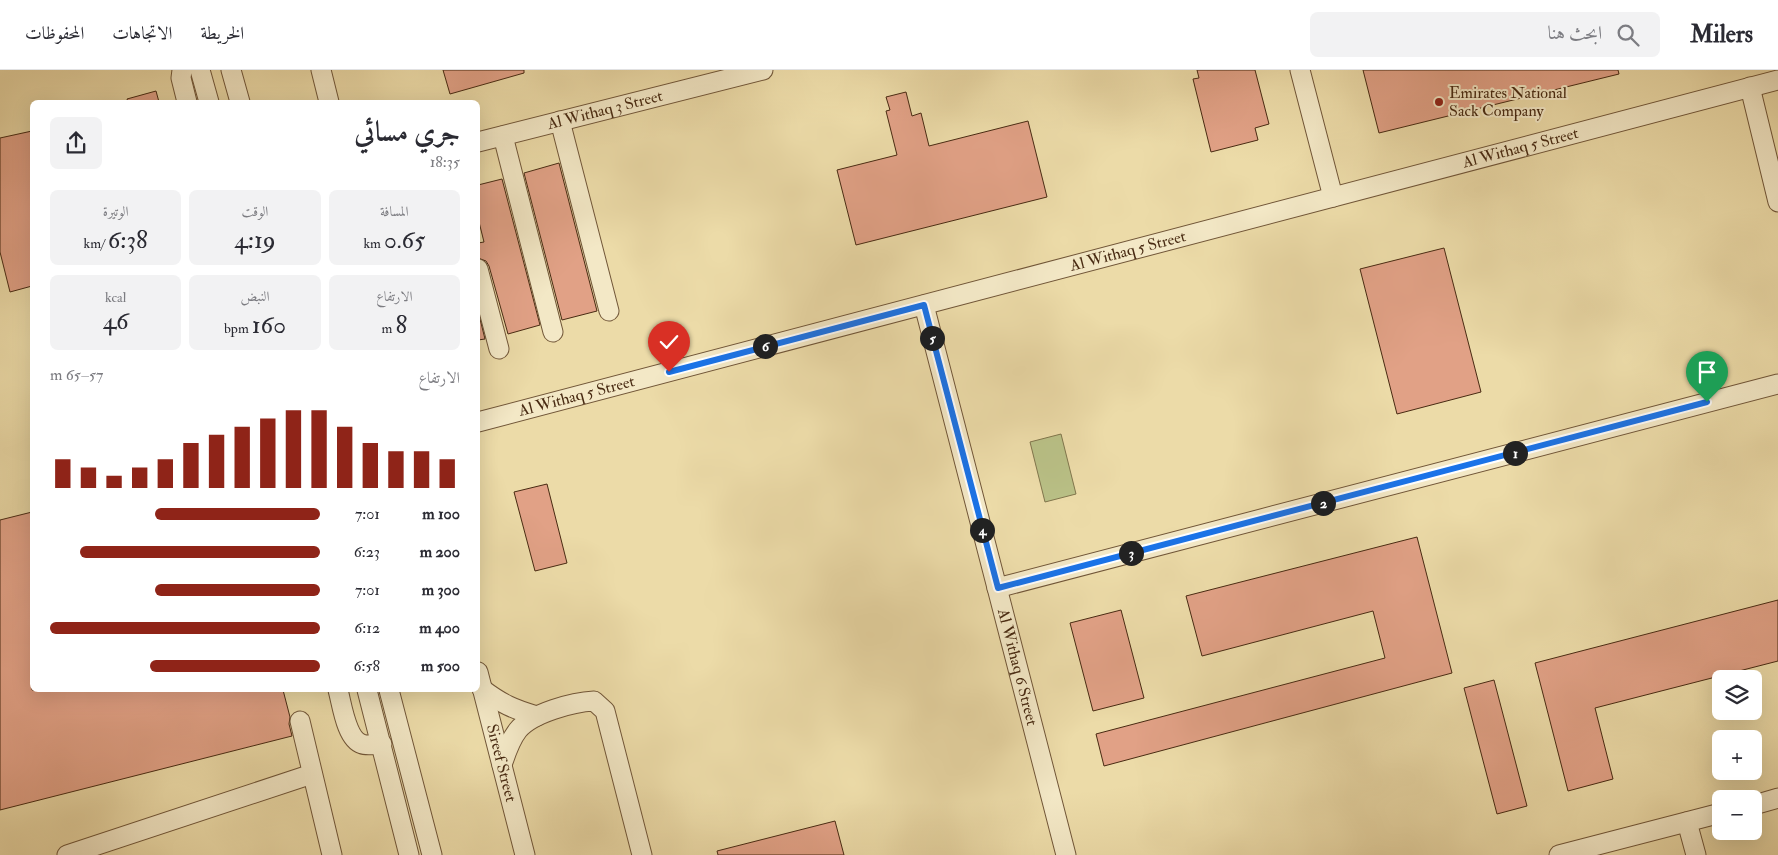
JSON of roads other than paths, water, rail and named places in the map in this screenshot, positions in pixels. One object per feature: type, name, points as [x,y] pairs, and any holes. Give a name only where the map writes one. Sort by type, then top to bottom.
[{"type":"street","points":[[182,70],[181,78],[186,100]]},
{"type":"street","points":[[200,70],[208,100]]},
{"type":"street","points":[[231,70],[239,100]]},
{"type":"street","points":[[320,70],[328,100]]},
{"type":"street","name":"Al Withaq 3 Street","points":[[480,142],[763,70]]},
{"type":"street","points":[[1300,70],[1333,197]]},
{"type":"street","name":"Al Withaq 5 Street","points":[[480,421],[1778,80]]},
{"type":"street","points":[[1750,87],[1778,202]]},
{"type":"street","points":[[560,121],[609,311]]},
{"type":"street","points":[[503,136],[553,332]]},
{"type":"street","points":[[480,277],[499,349]]},
{"type":"street","name":"Al Withaq 6 Street","points":[[924,305],[1066,855]]},
{"type":"street","points":[[998,588],[1778,384]]},
{"type":"street","points":[[480,680],[503,704],[514,710],[537,716]]},
{"type":"street","name":"Sireef Street","points":[[480,680],[525,855]]},
{"type":"street","points":[[339,692],[349,730],[354,739],[362,744],[382,744]]},
{"type":"street","points":[[368,692],[409,855]]},
{"type":"street","points":[[390,692],[432,855]]},
{"type":"street","points":[[502,765],[508,746],[519,729],[537,716],[579,702],[594,702],[605,711],[642,855]]},
{"type":"street","points":[[300,721],[332,855]]},
{"type":"street","points":[[67,855],[312,774]]},
{"type":"street","points":[[1762,803],[1778,798]]},
{"type":"street","points":[[1560,855],[1712,815]]},
{"type":"street","points":[[1687,822],[1696,855]]},
{"type":"place","name":"Emirates National Sack Company","points":[[1439,102]]}]
